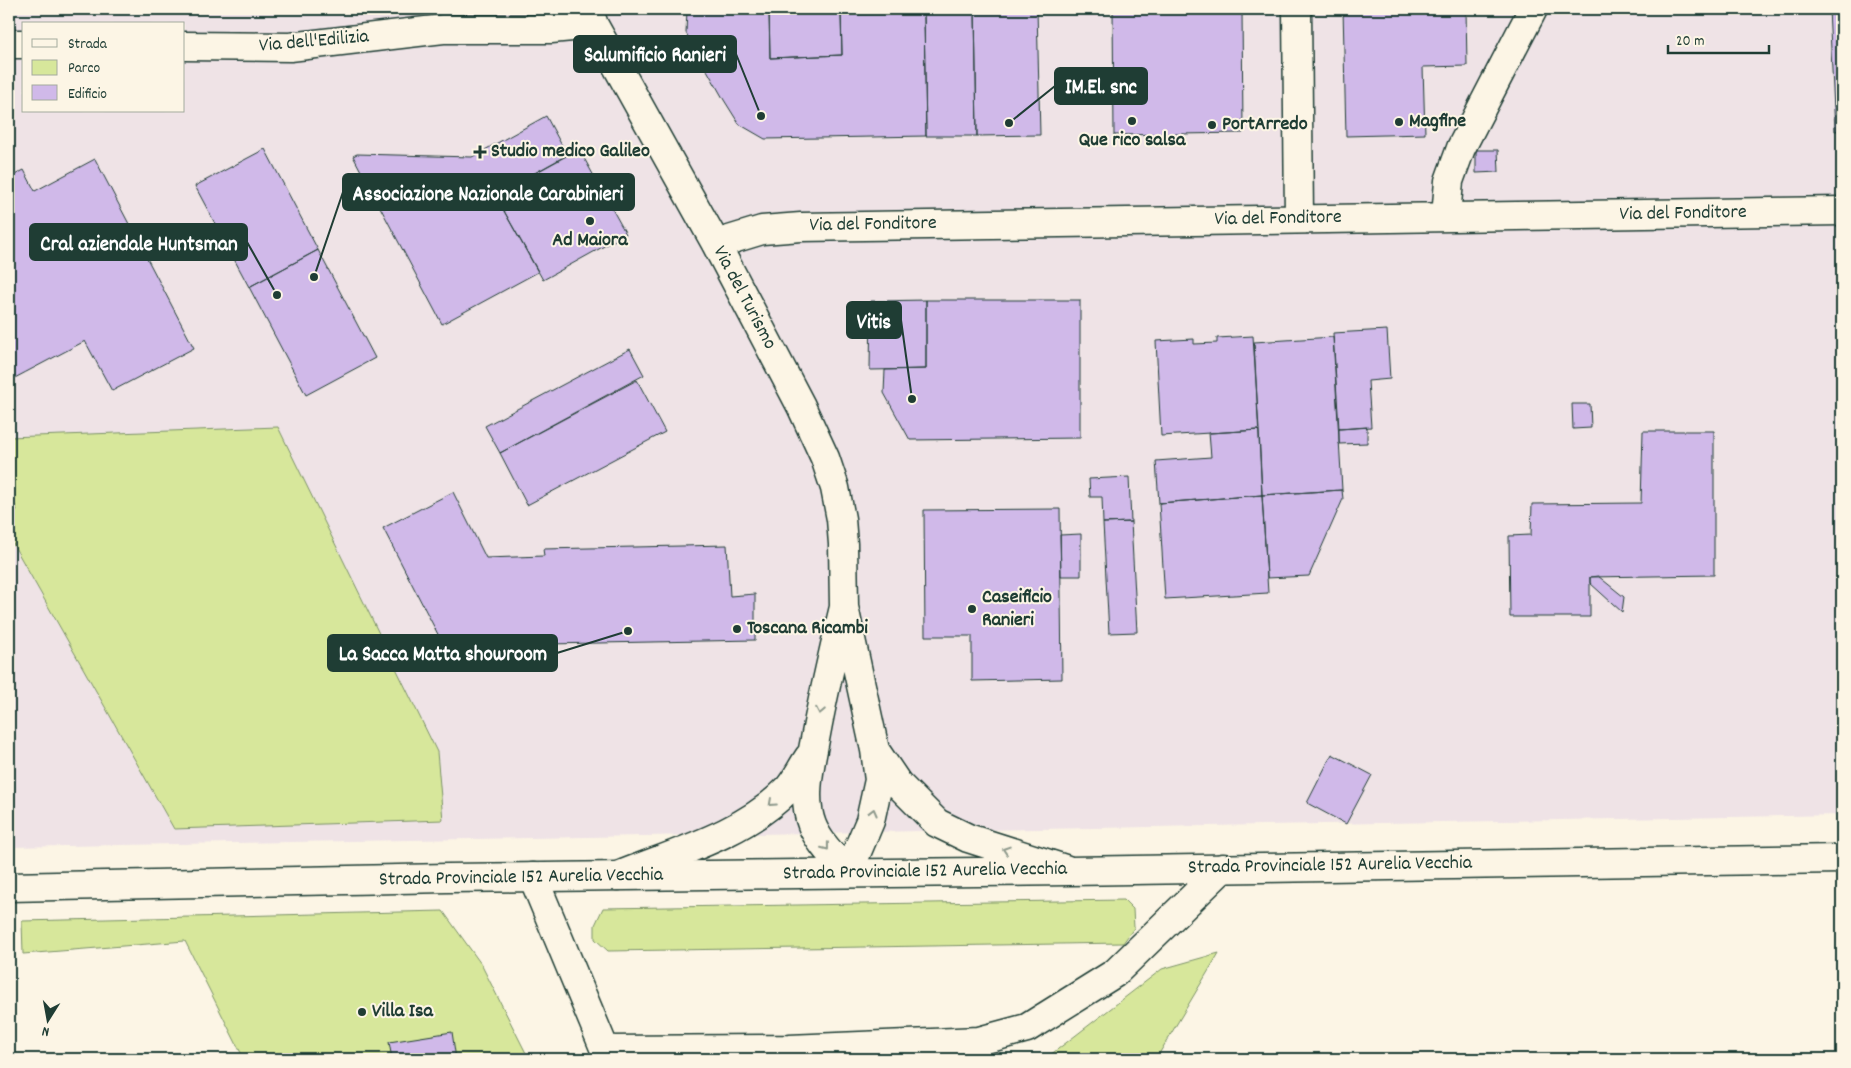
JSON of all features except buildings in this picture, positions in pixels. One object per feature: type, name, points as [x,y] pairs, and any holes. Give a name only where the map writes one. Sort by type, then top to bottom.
[{"type":"street","points":[[1297,9],[1299,219]]},
{"type":"street","points":[[1446,218],[1449,181],[1461,148],[1533,9]]},
{"type":"street","name":"Via dell'Edilizia","points":[[185,46],[290,47],[450,19],[551,29],[589,16]]},
{"type":"street","name":"Via del Turismo","points":[[589,16],[716,244],[801,406],[825,458],[835,488],[841,519],[843,544],[844,607],[875,750],[879,780],[870,820],[848,873],[823,844],[812,825],[807,804],[813,751],[823,696],[844,607]]},
{"type":"street","points":[[9,44],[22,44]]},
{"type":"street","name":"Via del Fonditore","points":[[716,244],[762,230],[801,226],[1842,211]]},
{"type":"street","name":"Via del Turismo","points":[[875,750],[898,784],[937,823],[968,838],[1069,870]]},
{"type":"street","name":"Via del Turismo","points":[[618,876],[740,826],[766,808],[789,788],[813,751]]},
{"type":"street","name":"Strada Provinciale 152 Aurelia Vecchia","points":[[9,887],[533,877],[1842,859]]},
{"type":"street","points":[[533,877],[605,1050],[789,1049],[979,1041],[1027,1028],[1115,973],[1223,868]]},
{"type":"shaded area","points":[[9,9],[1842,9],[1842,815],[9,847]]},
{"type":"green space","points":[[278,427],[437,752],[443,820],[174,829],[9,537],[9,515],[17,510],[9,491],[9,437]]},
{"type":"green space","points":[[1124,900],[1133,909],[1134,928],[1123,943],[608,951],[595,939],[595,925],[603,908]]},
{"type":"green space","name":"Villa Isa","points":[[443,911],[481,964],[529,1059],[244,1059],[185,941],[23,954],[22,921]]},
{"type":"green space","points":[[1219,953],[1156,1059],[1045,1059],[1162,969]]},
{"type":"place","name":"Salumificio Ranieri","points":[[761,116]]},
{"type":"place","name":"Que rico salsa","points":[[1132,121]]},
{"type":"place","name":"Magfine","points":[[1399,122]]},
{"type":"place","name":"IM.El. snc","points":[[1009,123]]},
{"type":"place","name":"PortArredo","points":[[1212,125]]},
{"type":"place","name":"Studio medico Galileo","points":[[480,152]]},
{"type":"place","name":"Ad Maiora","points":[[590,221]]},
{"type":"place","name":"Associazione Nazionale Carabinieri","points":[[314,277]]},
{"type":"place","name":"Cral aziendale Huntsman","points":[[277,295]]},
{"type":"place","name":"Vitis","points":[[912,399]]},
{"type":"place","name":"Caseificio Ranieri","points":[[972,609]]},
{"type":"place","name":"Toscana Ricambi","points":[[737,629]]},
{"type":"place","name":"La Sacca Matta showroom","points":[[628,631]]},
{"type":"place","name":"Villa Isa","points":[[362,1012]]}]
